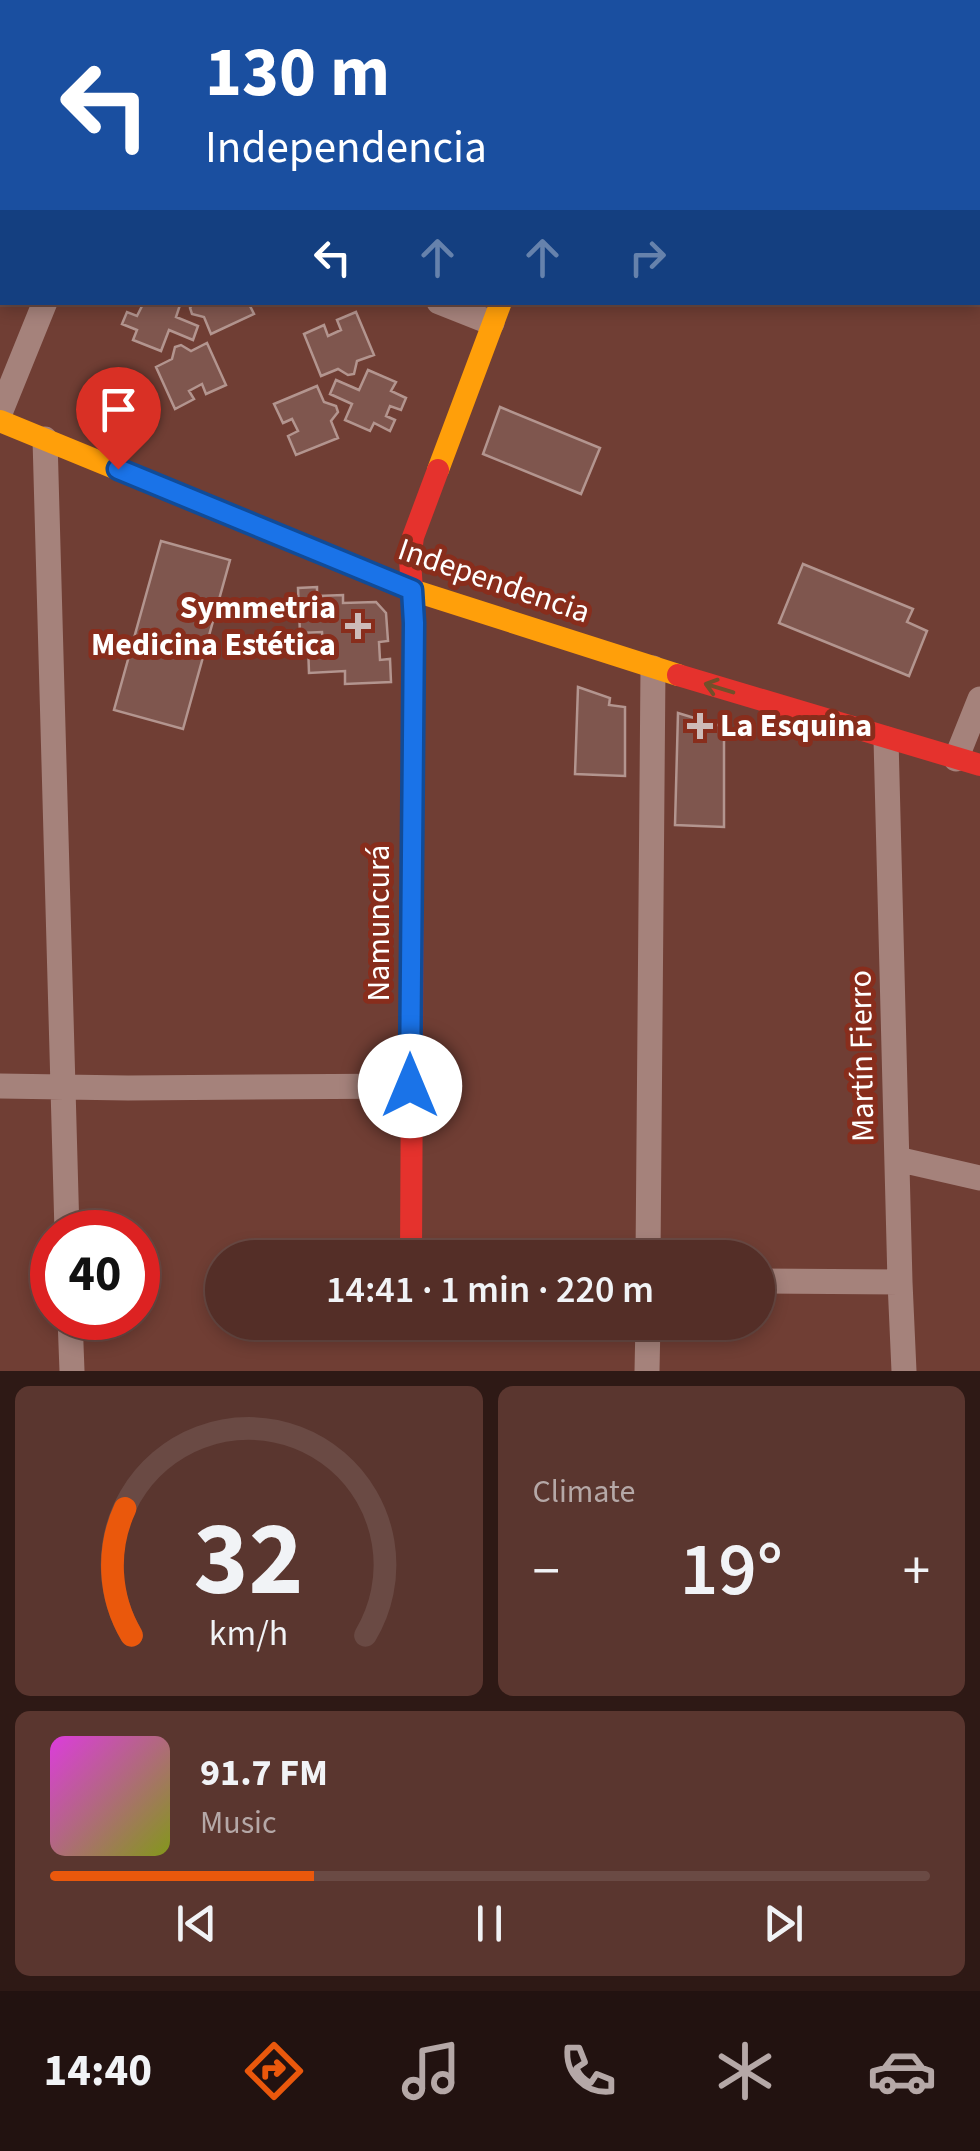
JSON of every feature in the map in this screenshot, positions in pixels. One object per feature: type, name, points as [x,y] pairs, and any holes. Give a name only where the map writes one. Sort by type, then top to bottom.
[{"type":"street","points":[[0,413],[45,305]]},
{"type":"street","points":[[455,305],[497,313]]},
{"type":"street","name":"Namuncurá","points":[[412,1240],[414,642],[410,559],[413,538],[497,313]]},
{"type":"street","name":"Independencia","points":[[0,421],[412,590],[653,668],[968,762]]},
{"type":"street","points":[[45,439],[66,1210]]},
{"type":"street","points":[[648,1240],[653,668]]},
{"type":"street","points":[[968,762],[980,699]]},
{"type":"street","name":"Martín Fierro","points":[[886,739],[904,1371]]},
{"type":"street","points":[[0,1086],[410,1086]]},
{"type":"street","points":[[897,1158],[980,1178]]},
{"type":"street","points":[[775,1280],[900,1282]]},
{"type":"street","points":[[71,1340],[72,1371]]},
{"type":"street","points":[[647,1371],[648,1340]]},
{"type":"building","points":[[180,305],[176,317],[198,326],[193,340],[169,330],[161,351],[133,340],[137,330],[122,324],[127,312],[137,316],[142,306]]},
{"type":"building","points":[[250,305],[254,314],[211,334],[204,317],[192,314],[190,308]]},
{"type":"building","points":[[356,312],[374,355],[357,361],[354,374],[338,369],[321,376],[304,334],[324,325],[328,336],[341,330],[337,320]]},
{"type":"building","points":[[207,343],[226,385],[206,394],[202,384],[189,391],[194,399],[175,409],[156,367],[172,359],[175,347],[181,345],[191,351]]},
{"type":"building","points":[[368,370],[396,382],[391,391],[406,398],[401,410],[390,406],[386,416],[395,420],[390,431],[374,423],[370,431],[345,420],[352,404],[330,394],[336,380],[359,390]]},
{"type":"building","points":[[317,386],[324,402],[336,406],[338,412],[331,421],[338,438],[296,455],[288,436],[298,431],[292,419],[283,423],[274,404]]},
{"type":"building","points":[[500,407],[600,448],[581,494],[483,454]]},
{"type":"building","points":[[161,541],[230,560],[183,729],[114,710]]},
{"type":"building","points":[[803,564],[913,609],[907,622],[927,631],[909,676],[779,623]]},
{"type":"building","points":[[317,587],[317,596],[343,595],[343,603],[376,602],[386,613],[388,641],[379,642],[380,660],[390,659],[391,682],[345,684],[345,671],[309,673],[308,644],[323,644],[322,632],[300,633],[298,588]]},
{"type":"building","points":[[578,687],[610,698],[609,705],[625,707],[625,776],[575,774]]},
{"type":"building","points":[[678,713],[724,727],[724,827],[675,825]]},
{"type":"traffic: slow","points":[[438,470],[500,305]]},
{"type":"traffic: slow","points":[[0,421],[412,590],[678,675]]},
{"type":"traffic: jam","points":[[411,1240],[414,623],[410,559],[413,537],[438,470]]},
{"type":"traffic: jam","points":[[678,675],[980,765]]},
{"type":"place","name":"Symmetria Medicina Estética","points":[[358,626]]},
{"type":"place","name":"La Esquina","points":[[700,726]]},
{"type":"route","points":[[118,469],[412,590],[410,1086]]}]
